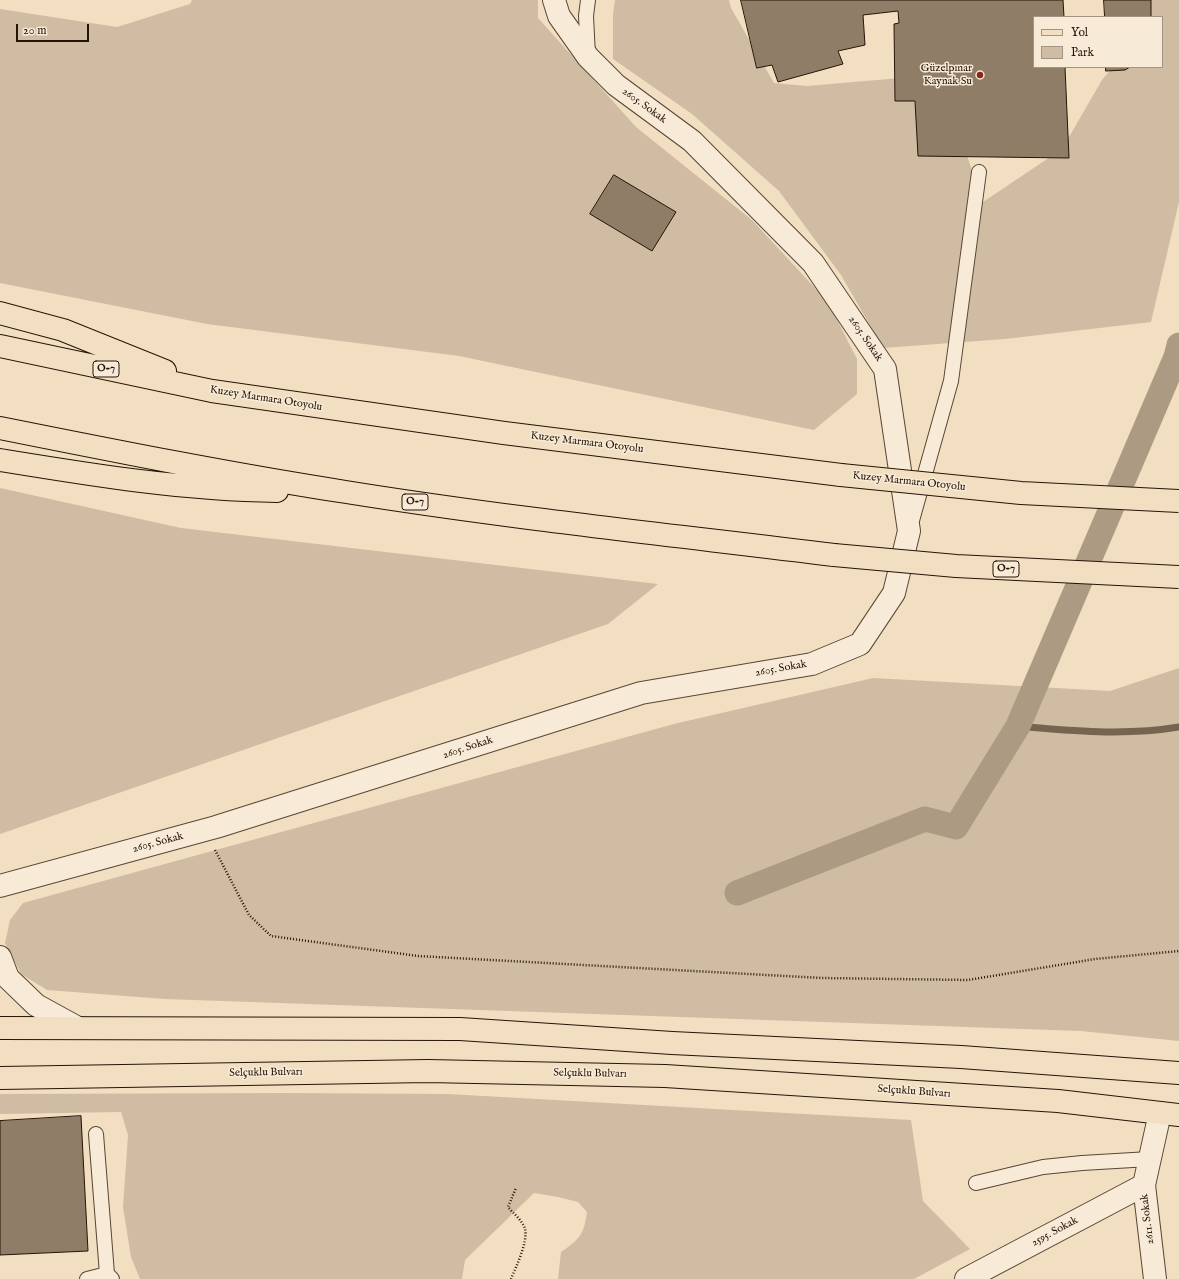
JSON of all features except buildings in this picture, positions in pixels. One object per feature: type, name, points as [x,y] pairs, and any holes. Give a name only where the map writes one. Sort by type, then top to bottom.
[{"type":"main road","points":[[0,313],[63,330],[212,391]]},
{"type":"main road","name":"Kuzey Marmara Otoyolu","points":[[0,346],[212,391],[496,432],[840,475],[1021,493],[1179,500]]},
{"type":"main road","name":"O-7","points":[[0,428],[207,469],[469,510],[834,555],[956,566],[1179,577]]},
{"type":"main road","points":[[0,460],[101,477],[224,491],[347,492]]},
{"type":"main road","points":[[0,1028],[460,1029],[672,1043],[960,1056],[1179,1073]]},
{"type":"main road","name":"Selçuklu Bulvarı","points":[[0,1078],[428,1071],[665,1076],[1058,1101],[1170,1114]]},
{"type":"street","name":"2605. Sokak","points":[[2,890],[204,830],[641,693],[812,664],[860,644],[894,593],[909,531],[885,369],[813,263],[692,141],[616,86],[588,57],[559,16],[554,0]]},
{"type":"street","points":[[0,957],[8,978],[36,1005],[78,1028]]},
{"type":"street","name":"2611. Sokak","points":[[1155,1279],[1144,1185],[1150,1159],[1170,1114]]},
{"type":"street","name":"2595. Sokak","points":[[966,1279],[1144,1185]]},
{"type":"lane","points":[[588,0],[586,16],[588,57]]},
{"type":"lane","points":[[909,531],[951,381],[979,172]]},
{"type":"lane","points":[[87,1279],[109,1276],[96,1134]]},
{"type":"lane","points":[[976,1183],[1043,1167],[1150,1159]]},
{"type":"path","points":[[204,830],[249,915],[270,936],[418,956],[822,978],[968,980],[1095,959],[1179,951]]},
{"type":"path","points":[[511,1279],[525,1240],[525,1229],[519,1219],[508,1207],[516,1188]]},
{"type":"green space","points":[[192,0],[538,0],[538,18],[636,127],[752,220],[828,302],[857,359],[857,394],[814,430],[459,356],[207,324],[0,283],[0,9],[117,27],[190,4]]},
{"type":"green space","points":[[615,0],[729,0],[731,8],[774,83],[807,86],[912,77],[963,144],[983,202],[1062,149],[1102,80],[1112,68],[1163,68],[1163,16],[1146,16],[1150,0],[1179,0],[1179,202],[1151,322],[1005,339],[883,348],[841,275],[779,191],[692,114],[613,59],[613,14]]},
{"type":"green space","points":[[0,488],[181,528],[658,584],[608,624],[0,834]]},
{"type":"green space","points":[[1179,668],[1179,1041],[1081,1031],[165,999],[47,990],[21,974],[5,943],[10,920],[23,903],[674,724],[873,678],[1110,691]]},
{"type":"green space","points":[[0,1094],[448,1094],[911,1120],[923,1201],[970,1249],[914,1279],[558,1279],[561,1252],[573,1243],[580,1235],[584,1226],[587,1212],[578,1202],[534,1193],[465,1260],[462,1279],[140,1279],[131,1257],[123,1207],[128,1135],[121,1112],[0,1114]]},
{"type":"waterway","points":[[737,893],[925,819],[956,827],[1018,726],[1176,357],[1179,345]]},
{"type":"waterway","points":[[1018,726],[1098,732],[1159,730],[1179,727]]},
{"type":"place","name":"Güzelpınar Kaynak Su","points":[[980,75]]}]
